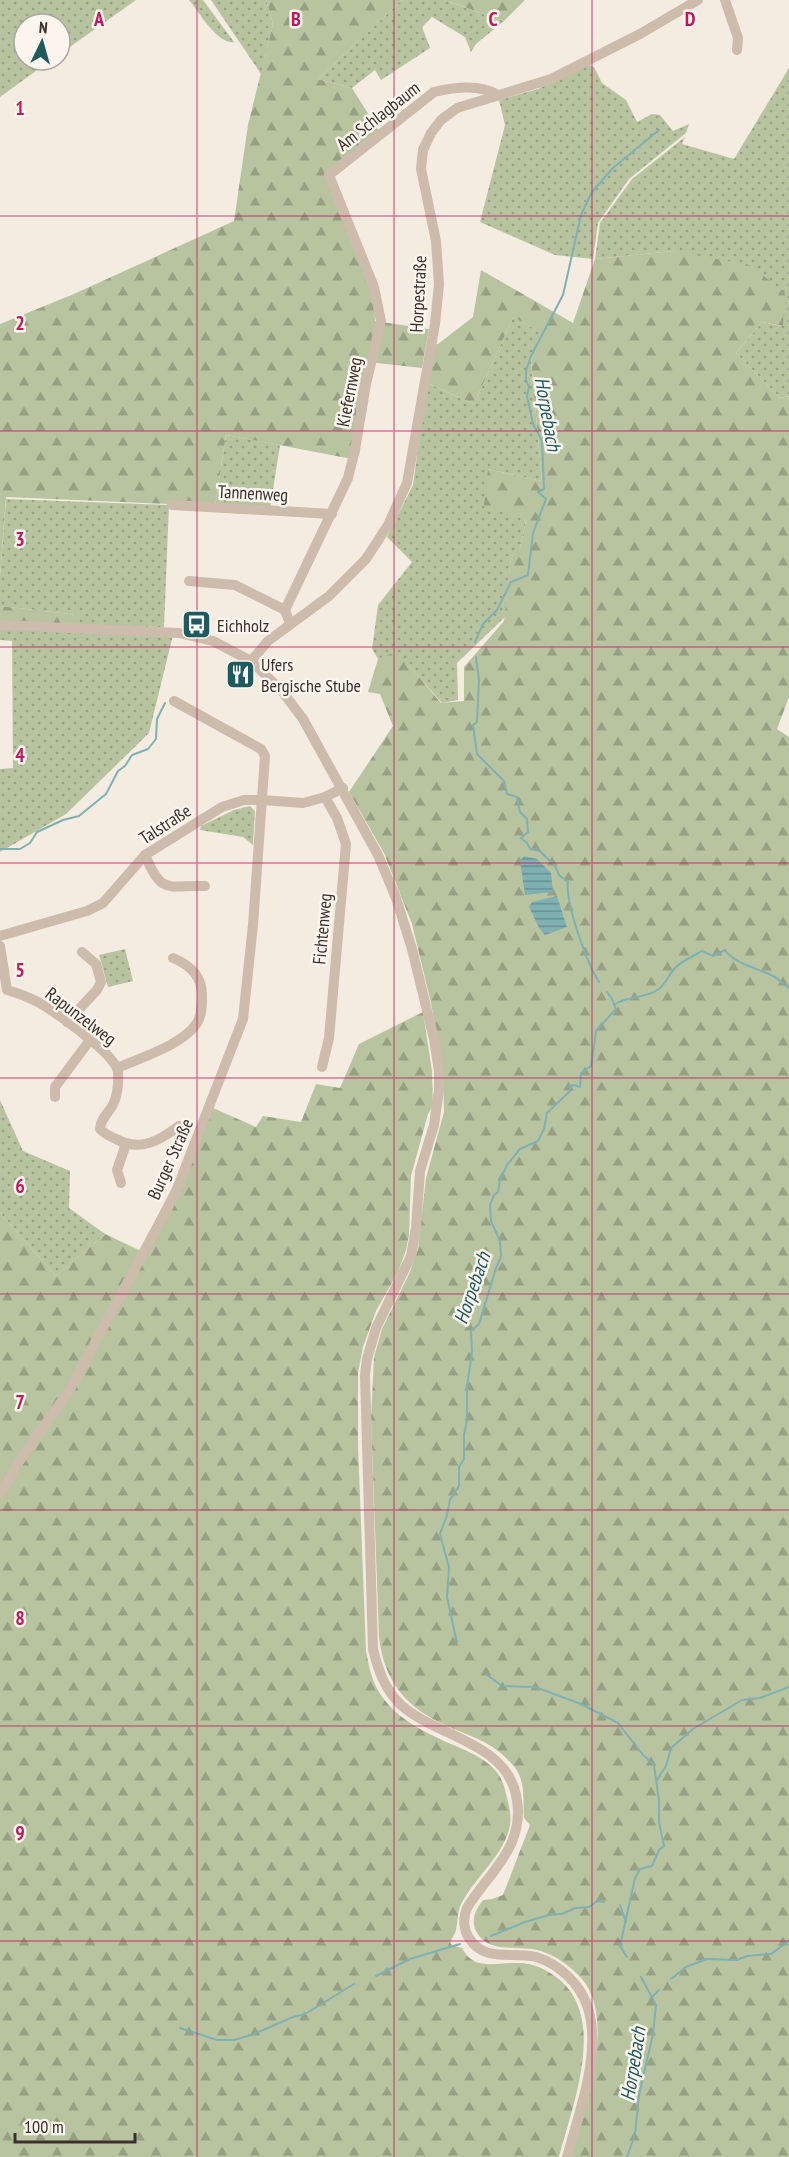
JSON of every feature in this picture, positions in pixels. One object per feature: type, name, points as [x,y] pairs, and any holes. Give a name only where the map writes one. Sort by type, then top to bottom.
[{"type":"street","name":"Horpestraße","points":[[251,661],[268,641],[329,596],[366,559],[388,525],[407,483],[435,324],[439,284],[436,241],[421,169],[423,150],[431,133],[441,120],[456,108],[536,85],[559,75],[640,34],[698,0]]},
{"type":"street","points":[[724,0],[738,38],[737,50]]},
{"type":"street","name":"Am Schlagbaum","points":[[328,176],[434,92],[451,88],[488,89],[498,95]]},
{"type":"street","points":[[451,88],[456,108]]},
{"type":"street","name":"Kiefernweg","points":[[285,610],[332,514],[351,469],[366,384],[381,321],[374,287],[328,176]]},
{"type":"street","name":"Tannenweg","points":[[172,505],[332,514]]},
{"type":"street","points":[[189,581],[235,585],[285,610],[290,624]]},
{"type":"street","points":[[0,625],[179,633],[213,641],[251,661],[282,691],[303,719],[378,855],[406,928],[434,1039],[439,1089],[434,1125],[420,1171],[416,1228],[411,1256],[376,1328],[366,1367],[364,1391],[373,1649],[382,1679],[403,1706],[428,1724],[479,1749],[497,1761],[510,1776],[514,1786],[518,1807],[516,1833],[508,1850],[467,1908],[465,1928],[472,1943],[485,1953],[534,1957],[550,1963],[571,1979],[584,1997],[591,2020],[591,2059],[567,2157]]},
{"type":"street","points":[[174,701],[261,749],[264,756],[262,800]]},
{"type":"street","name":"Talstraße","points":[[0,936],[87,911],[103,903],[145,855],[222,807],[238,801],[303,803],[325,797],[343,788]]},
{"type":"street","name":"Fichtenweg","points":[[322,1067],[329,1038],[346,844],[337,818],[325,797]]},
{"type":"street","name":"Burger Straße","points":[[0,1494],[18,1463],[69,1391],[175,1194],[227,1063],[243,1019],[262,800]]},
{"type":"street","points":[[145,855],[162,885],[170,888],[205,886]]},
{"type":"street","name":"Rapunzelweg","points":[[0,946],[8,990],[39,1003],[68,1022],[106,1053],[117,1068],[116,1096],[113,1106],[100,1124],[100,1129],[126,1144]]},
{"type":"street","points":[[68,1022],[97,990],[101,982],[96,964],[82,952]]},
{"type":"street","points":[[117,1068],[170,1045],[196,1024],[202,1001],[199,979],[184,962],[173,958]]},
{"type":"street","points":[[55,1097],[55,1088],[90,1040]]},
{"type":"street","points":[[121,1183],[117,1170],[126,1144],[151,1144],[179,1126]]},
{"type":"green space","points":[[0,0],[136,0],[72,45],[72,12],[12,12],[12,72],[34,72],[0,97]]},
{"type":"green space","points":[[189,0],[203,0],[234,42],[228,42],[215,33]]},
{"type":"green space","points":[[211,0],[266,0],[273,24],[261,74]]},
{"type":"green space","points":[[266,0],[402,0],[318,79],[352,88],[379,131],[325,175],[373,287],[375,321],[429,329],[422,368],[368,362],[352,459],[226,435],[215,506],[6,497],[0,576],[0,324],[74,294],[234,221],[248,125],[273,24]]},
{"type":"green space","points":[[402,0],[444,0],[504,21],[476,44],[471,52],[465,37],[432,17],[422,27],[430,48],[381,80],[375,70],[352,88],[318,79]]},
{"type":"green space","points":[[444,0],[525,0],[504,21]]},
{"type":"green space","points":[[589,65],[594,67],[602,83],[626,100],[637,122],[652,114],[660,115],[673,131],[689,124],[686,133],[629,179],[598,223],[593,259],[555,255],[480,222],[505,125],[499,100],[538,89]]},
{"type":"green space","points":[[789,68],[789,396],[780,398],[736,353],[762,322],[782,326],[673,251],[595,259],[600,223],[632,179],[685,137],[682,144],[734,159]]},
{"type":"green space","points":[[673,251],[750,265],[785,293],[783,326],[762,322],[736,353],[780,398],[789,396],[789,697],[777,729],[789,737],[789,2157],[572,2157],[595,2066],[597,2018],[592,1997],[582,1979],[558,1959],[533,1949],[506,1948],[490,1944],[477,1933],[474,1924],[476,1912],[483,1900],[503,1895],[530,1825],[524,1818],[522,1782],[511,1763],[494,1748],[433,1719],[409,1702],[392,1680],[386,1667],[379,1637],[371,1418],[374,1357],[382,1329],[410,1272],[418,1249],[426,1178],[444,1112],[443,1071],[431,1003],[412,924],[384,853],[349,792],[393,726],[380,694],[368,692],[378,659],[397,651],[441,703],[464,701],[464,667],[504,621],[511,556],[519,552],[526,520],[484,505],[488,469],[542,481],[531,360],[543,334],[513,317],[474,404],[427,383],[433,345],[438,344],[473,317],[481,270],[573,323],[595,259]]},
{"type":"green space","points":[[513,317],[544,334],[531,360],[542,481],[488,469],[526,520],[519,553],[511,556],[505,617],[457,663],[458,700],[442,703],[397,652],[378,659],[372,649],[378,605],[412,562],[387,537],[413,485],[427,383],[474,404]]},
{"type":"green space","points":[[226,435],[280,445],[270,509],[215,506]]},
{"type":"green space","points":[[6,499],[169,505],[164,627],[78,626],[78,615],[0,606]]},
{"type":"green space","points":[[0,606],[78,615],[78,626],[0,621]]},
{"type":"green space","points":[[0,629],[173,635],[149,733],[66,814],[0,852],[0,769],[13,768],[12,641],[0,640]]},
{"type":"green space","points":[[250,806],[255,811],[253,845],[243,837],[200,830],[201,826],[234,810]]},
{"type":"green space","points":[[125,949],[133,981],[108,987],[99,955]]},
{"type":"green space","points":[[423,1012],[432,1071],[433,1106],[428,1114],[411,1176],[409,1235],[406,1250],[398,1272],[376,1311],[363,1347],[358,1373],[358,1445],[366,1651],[379,1693],[389,1706],[423,1730],[485,1761],[497,1772],[503,1783],[510,1810],[509,1830],[501,1849],[461,1903],[456,1930],[450,1942],[462,1948],[467,1955],[479,1963],[524,1963],[540,1968],[560,1980],[574,1997],[582,2017],[584,2040],[582,2064],[559,2157],[0,2157],[0,1499],[6,1486],[57,1413],[213,1108],[256,1127],[263,1116],[301,1122],[316,1084],[340,1088],[359,1044]]},
{"type":"green space","points":[[0,1100],[23,1151],[70,1171],[69,1208],[105,1234],[56,1276],[0,1213]]},
{"type":"green space","points":[[0,1213],[56,1276],[105,1234],[141,1251],[78,1370],[0,1488]]},
{"type":"water","points":[[524,856],[537,859],[551,873],[553,892],[525,895],[520,861]]},
{"type":"water","points":[[557,896],[567,927],[545,935],[529,907],[532,902]]},
{"type":"waterway","name":"Horpebach","points":[[475,642],[483,624],[497,610],[511,582],[528,575],[533,533],[546,499],[538,492],[544,489],[542,441],[533,424],[527,396],[529,387],[526,371],[531,356],[563,295],[581,215],[592,192],[613,168],[659,130]]},
{"type":"waterway","name":"Horpebach","points":[[476,657],[479,680],[477,722],[473,725],[477,754],[504,781],[507,794],[517,797],[520,812],[527,819],[528,832],[521,838],[530,849],[540,851],[555,866],[559,875],[568,882],[570,904],[578,933],[599,982]]},
{"type":"waterway","points":[[0,849],[20,849],[30,843],[37,832],[63,820],[79,816],[106,794],[118,771],[125,766],[132,755],[148,749],[156,739],[157,719],[165,703]]},
{"type":"waterway","points":[[614,1005],[659,989],[677,966],[702,951],[713,956],[725,950],[734,959],[773,976],[789,988]]},
{"type":"waterway","name":"Horpebach","points":[[457,1643],[447,1597],[449,1567],[440,1534],[450,1500],[459,1486],[459,1467],[464,1459],[467,1386],[472,1352],[471,1331],[479,1324],[501,1257],[500,1241],[491,1221],[490,1205],[494,1195],[498,1192],[500,1180],[507,1165],[520,1149],[538,1141],[544,1129],[547,1113],[571,1090],[569,1086],[580,1087],[581,1073],[591,1066],[596,1031],[616,1009],[607,992]]},
{"type":"waterway","name":"Horpebach","points":[[486,1674],[502,1686],[535,1687],[581,1704],[618,1723],[643,1755],[654,1765],[659,1801],[659,1822],[664,1846],[659,1850],[652,1866],[640,1869],[635,1878],[620,1946],[627,1957]]},
{"type":"waterway","points":[[657,1780],[666,1766],[671,1748],[693,1729],[742,1700],[760,1698],[789,1687]]},
{"type":"waterway","points":[[491,1936],[525,1922],[552,1914],[562,1914],[575,1908],[589,1907],[597,1901],[604,1902]]},
{"type":"waterway","points":[[620,1905],[626,1922]]},
{"type":"waterway","points":[[671,1979],[686,1967],[707,1959],[737,1960],[747,1956],[771,1954],[789,1941]]},
{"type":"waterway","points":[[376,1976],[410,1959],[460,1944]]},
{"type":"waterway","name":"Horpebach","points":[[627,2157],[635,2134],[639,2095],[653,2034],[656,2005],[641,1977]]},
{"type":"waterway","points":[[180,2028],[217,2040],[234,2040],[305,2014],[354,1984]]},
{"type":"waterway","points":[[653,1996],[659,1990]]},
{"type":"place","name":"Eichholz","points":[[196,625]]},
{"type":"place","name":"Ufers Bergische Stube","points":[[240,674]]}]
